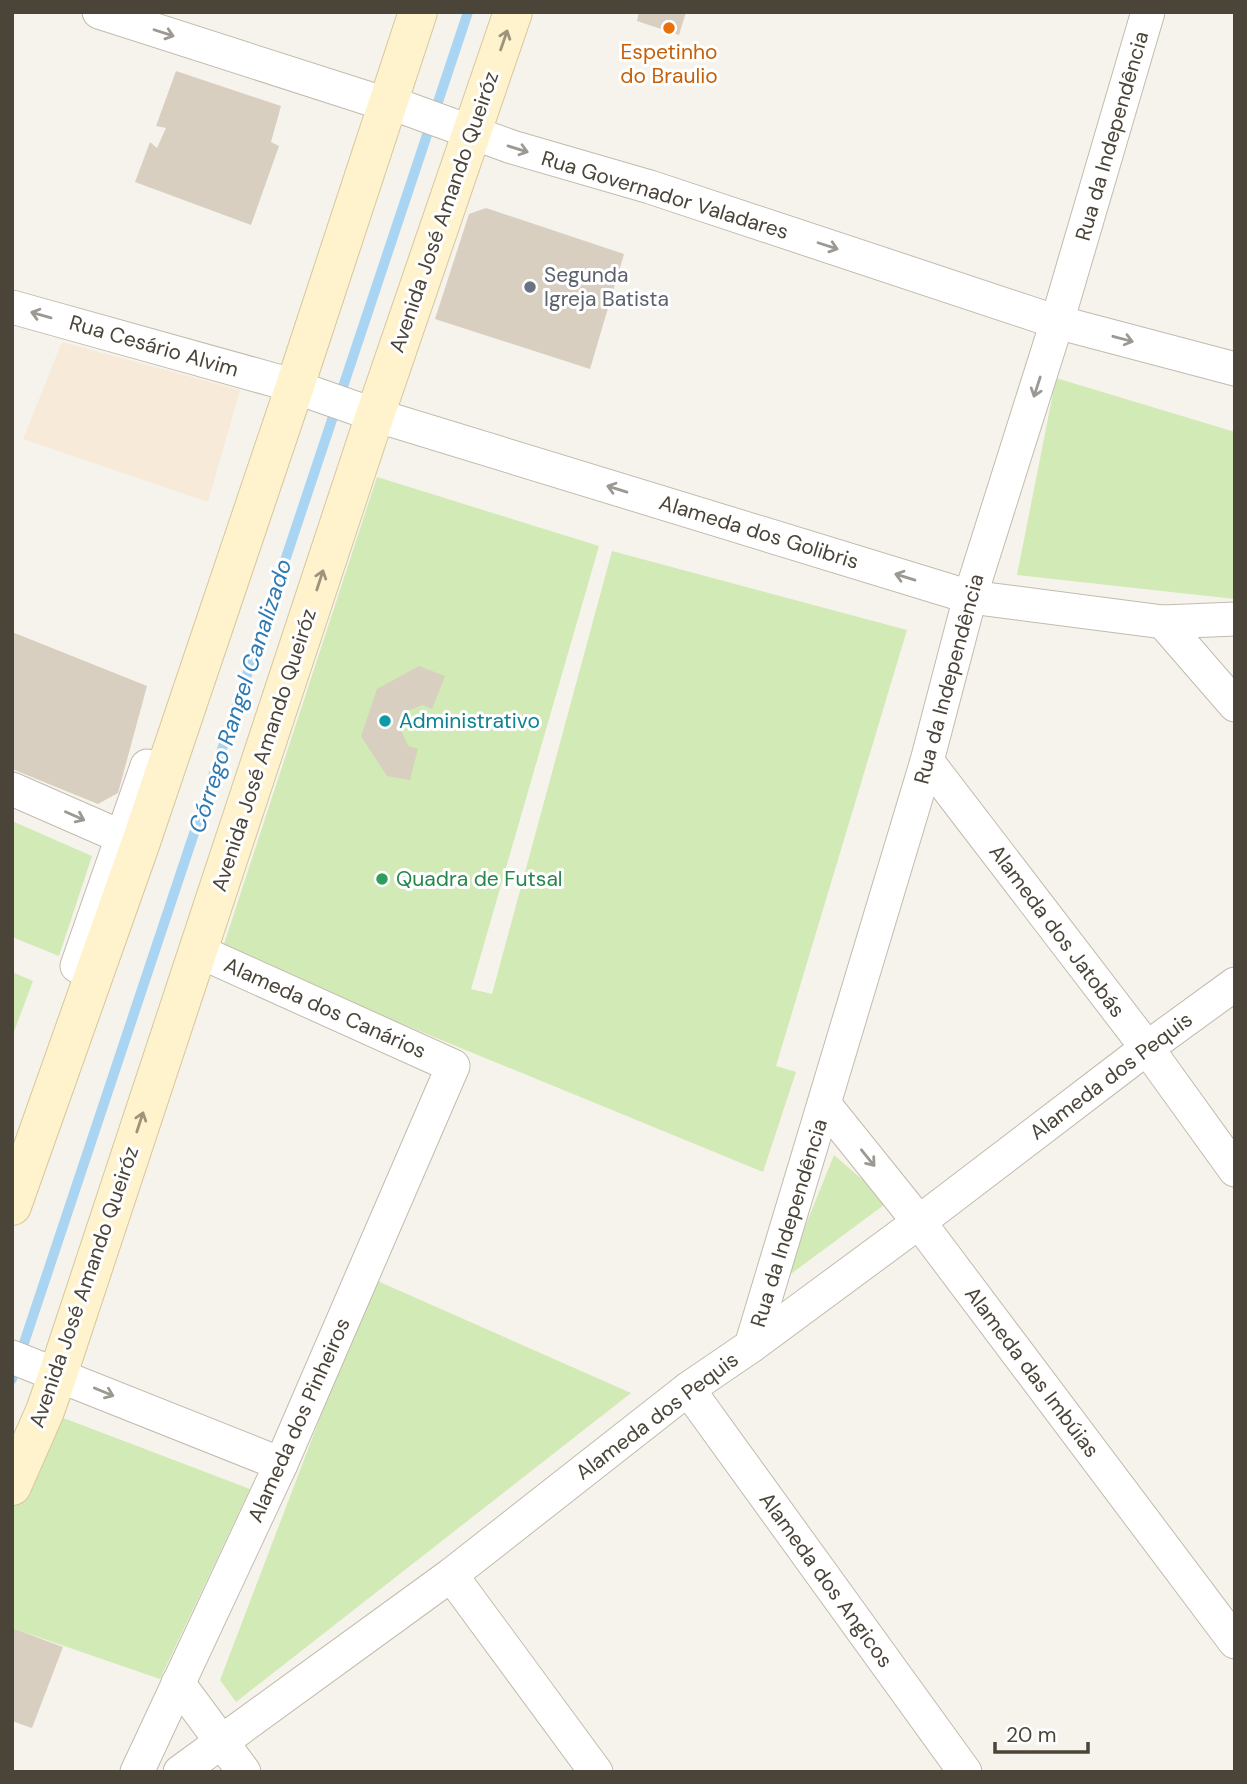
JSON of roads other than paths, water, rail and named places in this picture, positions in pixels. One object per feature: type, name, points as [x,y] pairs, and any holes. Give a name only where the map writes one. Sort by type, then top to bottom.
[{"type":"main road","points":[[12,1206],[131,841],[297,387],[418,12]]},
{"type":"main road","name":"Avenida José Amando Queiróz","points":[[12,1486],[45,1410],[37,1366],[196,950],[368,412],[463,130],[513,12]]},
{"type":"street","name":"Rua Governador Valadares","points":[[99,12],[388,104],[512,148],[650,187],[1057,322],[1235,369]]},
{"type":"street","points":[[388,104],[401,12]]},
{"type":"street","name":"Rua da Independência","points":[[751,1346],[927,761],[970,597],[1057,322],[1148,12]]},
{"type":"street","name":"Rua Cesário Alvim","points":[[12,307],[297,387]]},
{"type":"street","name":"Alameda dos Golibris","points":[[297,387],[368,412],[970,597],[1163,622],[1235,620]]},
{"type":"street","points":[[1163,622],[1235,705]]},
{"type":"street","name":"Alameda dos Jatobás","points":[[927,761],[1147,1048],[1235,1170]]},
{"type":"street","points":[[12,789],[131,841],[12,1150]]},
{"type":"street","name":"Alameda dos Canários","points":[[196,950],[453,1066]]},
{"type":"street","name":"Alameda dos Pequis","points":[[180,1772],[452,1575],[688,1389],[919,1222],[1235,984]]},
{"type":"street","name":"Alameda dos Pinheiros","points":[[137,1772],[281,1464],[453,1066]]},
{"type":"street","name":"Alameda das Imbúias","points":[[825,1105],[919,1222],[1235,1642]]},
{"type":"street","points":[[37,1366],[281,1464]]},
{"type":"street","name":"Alameda dos Angicos","points":[[688,1389],[965,1772]]},
{"type":"street","points":[[452,1575],[596,1772]]},
{"type":"street","points":[[178,1682],[244,1772]]},
{"type":"waterway","name":"Córrego Rangel Canalizado","points":[[12,1379],[468,12]]},
{"type":"place","name":"Espetinho do Braulio","points":[[669,28]]},
{"type":"place","name":"Segunda Igreja Batista","points":[[530,287]]},
{"type":"place","name":"Administrativo","points":[[385,721]]},
{"type":"place","name":"Quadra de Futsal","points":[[382,879]]}]
